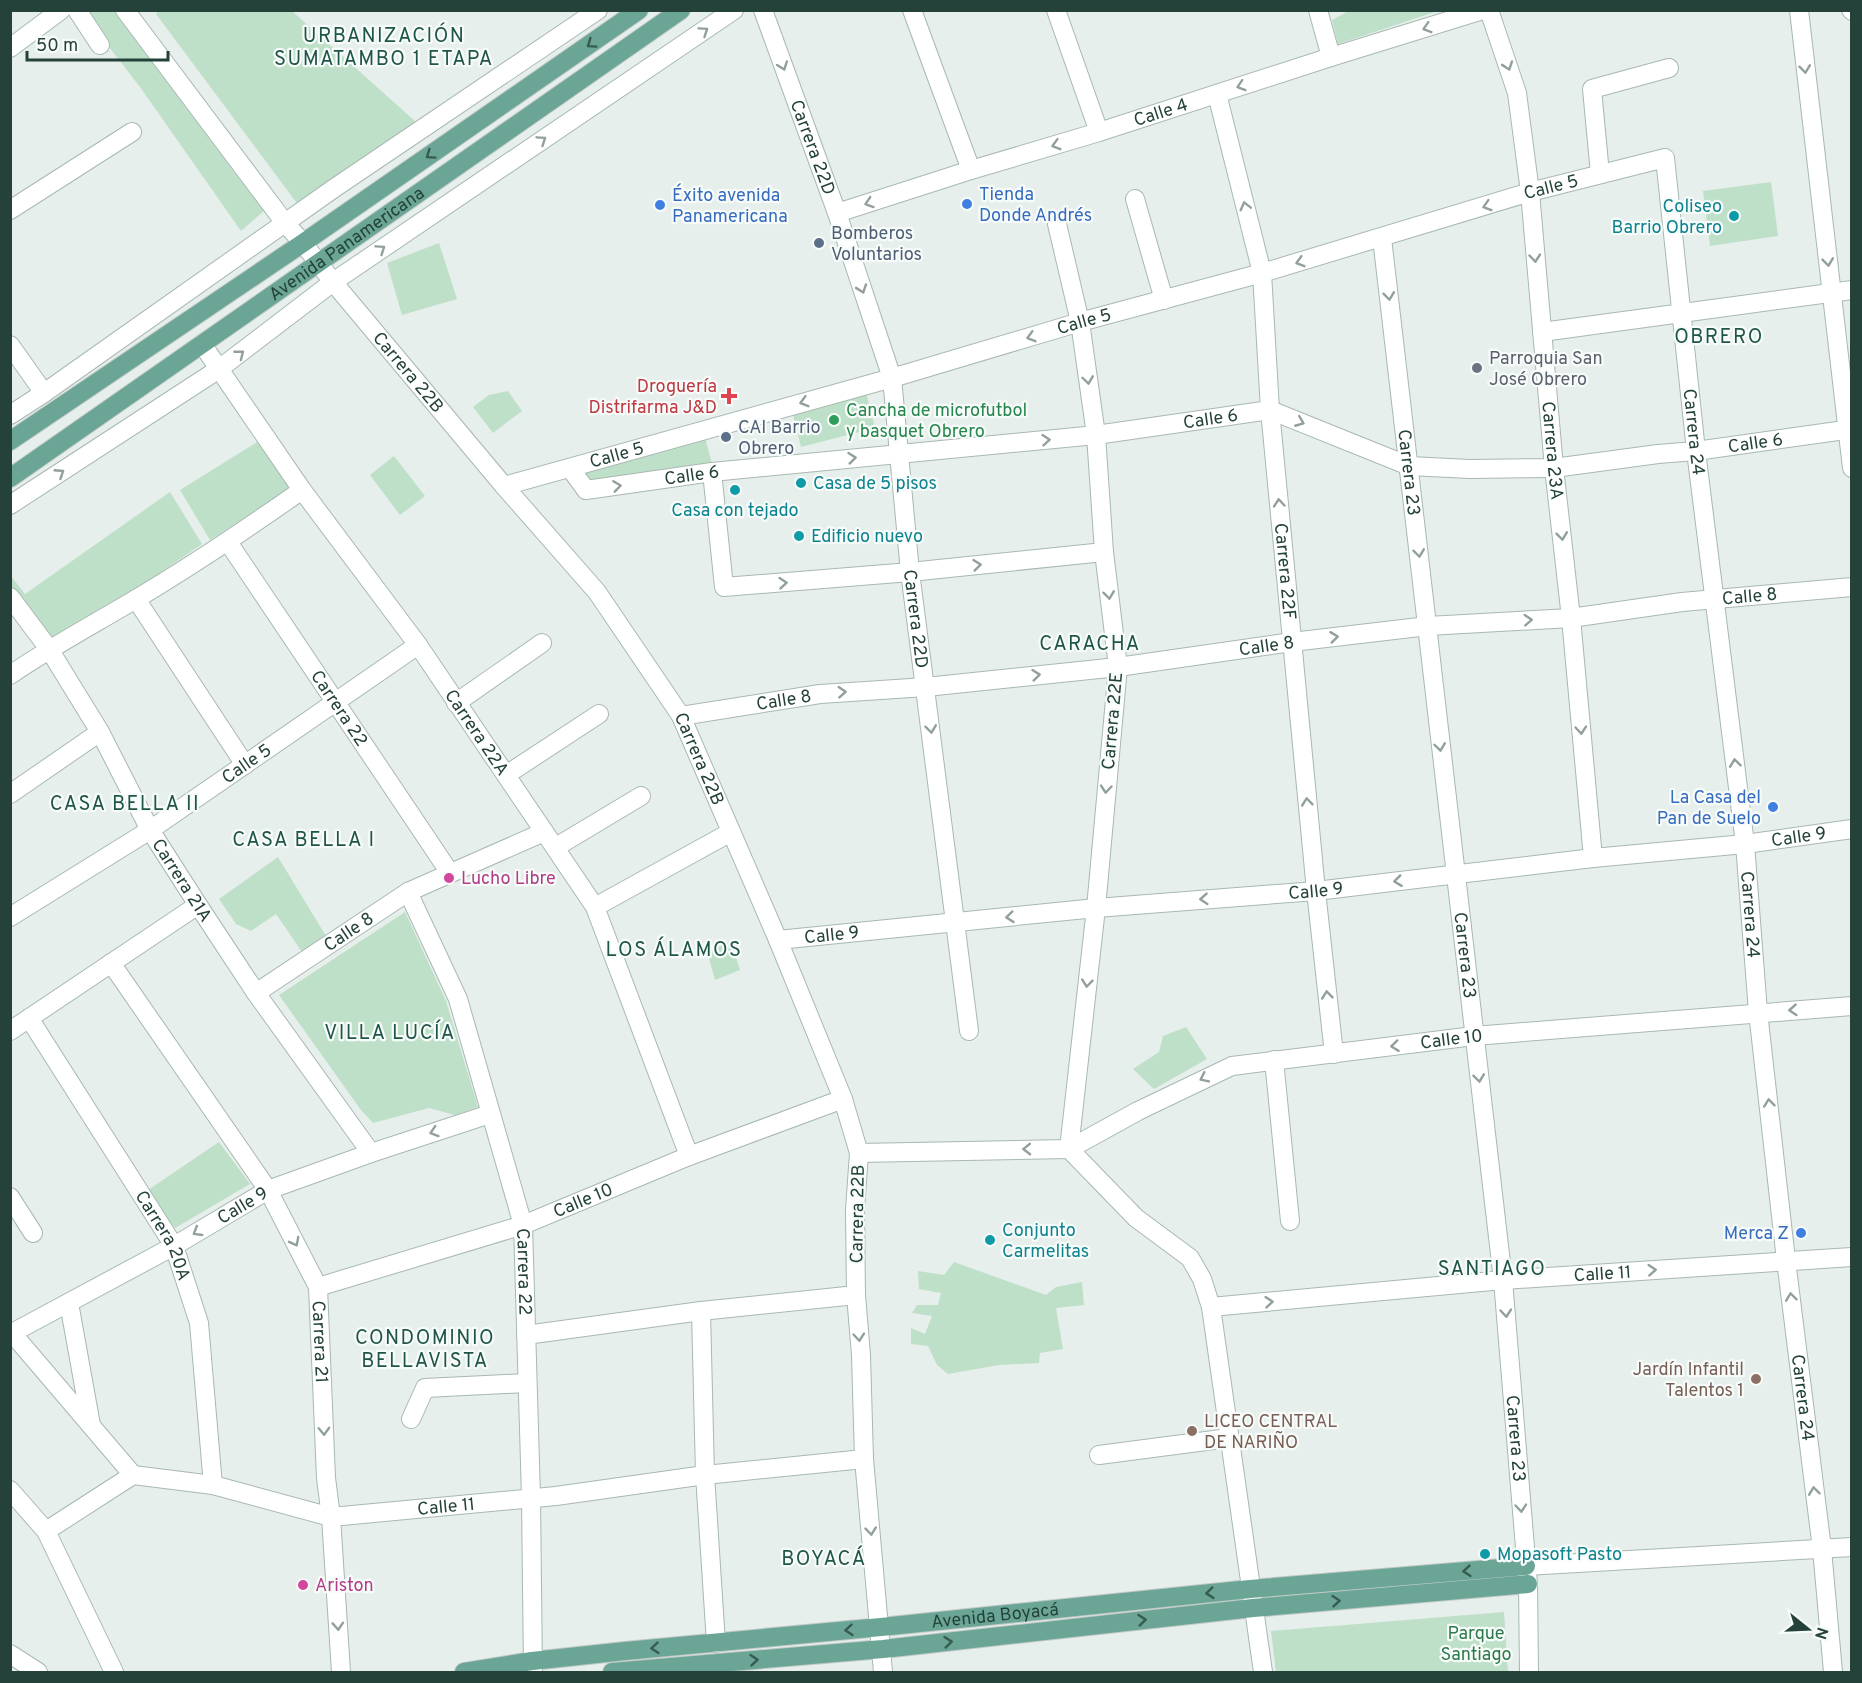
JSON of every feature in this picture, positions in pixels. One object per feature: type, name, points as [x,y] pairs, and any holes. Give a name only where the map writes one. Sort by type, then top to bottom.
[{"type":"main road","name":"Avenida Panamericana","points":[[10,441],[303,243],[639,10]]},
{"type":"main road","name":"Avenida Panamericana","points":[[10,478],[681,10]]},
{"type":"main road","name":"Avenida Boyacá","points":[[464,1672],[532,1667],[716,1643],[1250,1589],[1527,1575]]},
{"type":"main road","name":"Avenida Boyacá","points":[[612,1672],[714,1668],[1527,1575]]},
{"type":"street","points":[[10,48],[61,10]]},
{"type":"street","points":[[77,10],[100,45]]},
{"type":"street","points":[[10,415],[285,223],[598,10]]},
{"type":"street","points":[[10,505],[219,369],[333,282],[734,10]]},
{"type":"street","name":"Carrera 22D","points":[[764,10],[837,213],[892,378],[910,572],[969,1031]]},
{"type":"street","points":[[912,10],[971,170]]},
{"type":"street","points":[[1056,10],[1099,132]]},
{"type":"street","points":[[1318,10],[1331,57]]},
{"type":"street","name":"Calle 4","points":[[837,213],[1484,10]]},
{"type":"street","name":"Carrera 23A","points":[[1489,10],[1517,93],[1530,192],[1554,468],[1571,618],[1593,858]]},
{"type":"street","points":[[1799,10],[1831,293],[1850,429],[1851,468]]},
{"type":"street","name":"Carrera 22B","points":[[132,13],[285,223],[504,486],[597,592],[681,716],[778,940],[843,1099],[859,1153],[855,1210],[856,1295],[861,1355],[864,1459],[883,1649],[883,1672]]},
{"type":"street","points":[[1600,174],[1592,89],[1669,68]]},
{"type":"street","name":"Carrera 22F","points":[[1217,94],[1263,273],[1270,410],[1334,1054]]},
{"type":"street","points":[[10,210],[132,132]]},
{"type":"street","name":"Calle 5","points":[[504,486],[892,378],[1080,322],[1263,273],[1530,192],[1665,158]]},
{"type":"street","name":"Carrera 24","points":[[1665,158],[1696,451],[1745,844],[1758,1012],[1822,1549],[1833,1672]]},
{"type":"street","points":[[1135,199],[1164,300]]},
{"type":"street","name":"Carrera 22E","points":[[1057,224],[1080,322],[1096,435],[1104,552],[1118,667],[1096,908],[1069,1149]]},
{"type":"street","name":"Carrera 23","points":[[1382,238],[1503,1280],[1527,1575],[1529,1672]]},
{"type":"street","points":[[1542,332],[1851,290]]},
{"type":"street","name":"Carrera 22A","points":[[202,344],[302,490],[418,645],[595,907],[688,1156]]},
{"type":"street","points":[[10,345],[44,393]]},
{"type":"street","name":"Calle 6","points":[[570,468],[586,490],[712,472],[1096,435],[1270,410],[1409,466],[1470,469],[1554,468],[1850,429]]},
{"type":"street","points":[[712,472],[724,587],[910,572],[1104,552]]},
{"type":"street","points":[[10,675],[49,649],[228,542],[302,490]]},
{"type":"street","name":"Carrera 22","points":[[228,542],[450,873]]},
{"type":"street","name":"Calle 8","points":[[681,716],[820,694],[926,687],[1118,667],[1292,642],[1428,626],[1571,618],[1716,599],[1851,586]]},
{"type":"street","name":"Carrera 21A","points":[[10,597],[49,649],[100,732],[150,830],[198,905],[256,993],[371,1153]]},
{"type":"street","points":[[136,599],[244,765]]},
{"type":"street","points":[[456,703],[542,643]]},
{"type":"street","name":"Calle 5","points":[[10,917],[150,830],[418,645]]},
{"type":"street","points":[[506,775],[599,714]]},
{"type":"street","points":[[10,794],[100,732]]},
{"type":"street","points":[[556,847],[640,796]]},
{"type":"street","name":"Calle 9","points":[[778,940],[1096,908],[1316,891],[1456,873],[1745,844],[1851,829]]},
{"type":"street","name":"Calle 8","points":[[256,993],[408,892],[544,832]]},
{"type":"street","points":[[595,907],[731,832]]},
{"type":"street","name":"Carrera 22","points":[[408,892],[458,999],[523,1226],[531,1497],[532,1667]]},
{"type":"street","points":[[10,1031],[198,905]]},
{"type":"street","name":"Carrera 21","points":[[111,963],[268,1190],[318,1287],[327,1478],[341,1672]]},
{"type":"street","name":"Calle 10","points":[[859,1153],[1069,1149],[1208,1076],[1232,1066],[1474,1036],[1851,1006]]},
{"type":"street","name":"Carrera 20A","points":[[29,1018],[174,1246],[199,1323],[213,1485]]},
{"type":"street","points":[[1274,1060],[1290,1221]]},
{"type":"street","name":"Calle 10","points":[[318,1287],[523,1226],[688,1156],[843,1099]]},
{"type":"street","name":"Calle 9","points":[[12,1333],[174,1246],[268,1190],[490,1114]]},
{"type":"street","points":[[1069,1149],[1136,1218],[1190,1258],[1202,1279],[1211,1307],[1263,1672]]},
{"type":"street","points":[[10,1197],[33,1233]]},
{"type":"street","name":"Calle 11","points":[[1211,1307],[1503,1280],[1851,1257]]},
{"type":"street","points":[[526,1335],[701,1311],[856,1295]]},
{"type":"street","points":[[69,1303],[91,1426]]},
{"type":"street","points":[[701,1311],[705,1475],[716,1643]]},
{"type":"street","points":[[12,1333],[133,1475],[46,1531]]},
{"type":"street","points":[[411,1419],[425,1388],[527,1383]]},
{"type":"street","points":[[1099,1455],[1229,1438]]},
{"type":"street","name":"Calle 11","points":[[133,1475],[213,1485],[331,1518],[556,1496],[705,1475],[864,1459]]},
{"type":"street","points":[[10,1490],[46,1531],[114,1672]]},
{"type":"street","points":[[1527,1575],[1851,1546]]},
{"type":"street","points":[[10,1654],[38,1672]]},
{"type":"green space","points":[[159,10],[292,11],[416,122],[299,206],[156,14]]},
{"type":"green space","points":[[1347,10],[1438,11],[1338,44],[1332,20]]},
{"type":"green space","points":[[81,11],[122,11],[265,210],[241,231],[140,87]]},
{"type":"green space","points":[[1771,182],[1778,236],[1710,246],[1703,191]]},
{"type":"green space","points":[[439,243],[457,299],[402,315],[387,263]]},
{"type":"green space","points":[[508,391],[522,411],[493,433],[473,407],[489,395]]},
{"type":"green space","name":"Cancha de microfutbol y basquet Obrero","points":[[866,392],[875,428],[801,447],[792,411]]},
{"type":"green space","points":[[704,434],[713,467],[592,481],[585,475],[585,468]]},
{"type":"green space","points":[[262,439],[292,488],[210,540],[180,490]]},
{"type":"green space","points":[[394,456],[425,496],[400,515],[370,475]]},
{"type":"green space","points":[[170,492],[202,544],[49,649],[11,600],[10,575],[25,594]]},
{"type":"green space","points":[[278,857],[326,936],[302,952],[276,914],[251,931],[236,924],[219,899]]},
{"type":"green space","points":[[405,912],[446,1001],[478,1107],[455,1115],[429,1108],[373,1123],[361,1110],[279,995]]},
{"type":"green space","points":[[731,942],[740,970],[715,980],[707,951]]},
{"type":"green space","points":[[1186,1027],[1207,1059],[1154,1089],[1133,1069],[1159,1052],[1163,1036]]},
{"type":"green space","points":[[219,1142],[250,1184],[175,1228],[145,1192]]},
{"type":"green space","points":[[954,1262],[1046,1295],[1056,1287],[1082,1282],[1084,1305],[1056,1308],[1063,1349],[1040,1353],[1039,1363],[999,1365],[948,1374],[937,1365],[928,1346],[911,1344],[911,1328],[925,1334],[932,1316],[912,1313],[917,1305],[938,1305],[941,1293],[919,1289],[918,1271],[944,1275]]},
{"type":"green space","name":"Parque Santiago","points":[[1504,1612],[1508,1672],[1276,1672],[1271,1631]]},
{"type":"place","name":"Tienda Donde Andrés","points":[[967,204]]},
{"type":"place","name":"Éxito avenida Panamericana","points":[[660,205]]},
{"type":"place","name":"Coliseo Barrio Obrero","points":[[1734,216]]},
{"type":"place","name":"Bomberos Voluntarios","points":[[819,243]]},
{"type":"place","name":"Parroquia San José Obrero","points":[[1477,368]]},
{"type":"place","name":"Droguería Distrifarma J&D","points":[[729,396]]},
{"type":"place","name":"Cancha de microfutbol y basquet Obrero","points":[[834,420]]},
{"type":"place","name":"CAI Barrio Obrero","points":[[726,437]]},
{"type":"place","name":"Casa de 5 pisos","points":[[801,483]]},
{"type":"place","name":"Casa con tejado","points":[[735,490]]},
{"type":"place","name":"Edificio nuevo","points":[[799,536]]},
{"type":"place","name":"La Casa del Pan de Suelo","points":[[1773,807]]},
{"type":"place","name":"Lucho Libre","points":[[449,878]]},
{"type":"place","name":"Merca Z","points":[[1801,1233]]},
{"type":"place","name":"Conjunto Carmelitas","points":[[990,1240]]},
{"type":"place","name":"Jardín Infantil Talentos 1","points":[[1756,1379]]},
{"type":"place","name":"LICEO CENTRAL DE NARIÑO","points":[[1192,1431]]},
{"type":"place","name":"Mopasoft Pasto","points":[[1485,1554]]},
{"type":"place","name":"Ariston","points":[[303,1585]]},
{"type":"district","name":"URBANIZACIÓN SUMATAMBO 1 ETAPA","points":[[384,46]]},
{"type":"district","name":"OBRERO","points":[[1719,336]]},
{"type":"district","name":"CARACHA","points":[[1090,643]]},
{"type":"district","name":"CASA BELLA II","points":[[125,803]]},
{"type":"district","name":"CASA BELLA I","points":[[304,839]]},
{"type":"district","name":"LOS ÁLAMOS","points":[[674,949]]},
{"type":"district","name":"VILLA LUCÍA","points":[[390,1032]]},
{"type":"district","name":"SANTIAGO","points":[[1492,1268]]},
{"type":"district","name":"CONDOMINIO BELLAVISTA","points":[[425,1348]]},
{"type":"district","name":"BOYACÁ","points":[[824,1558]]}]
